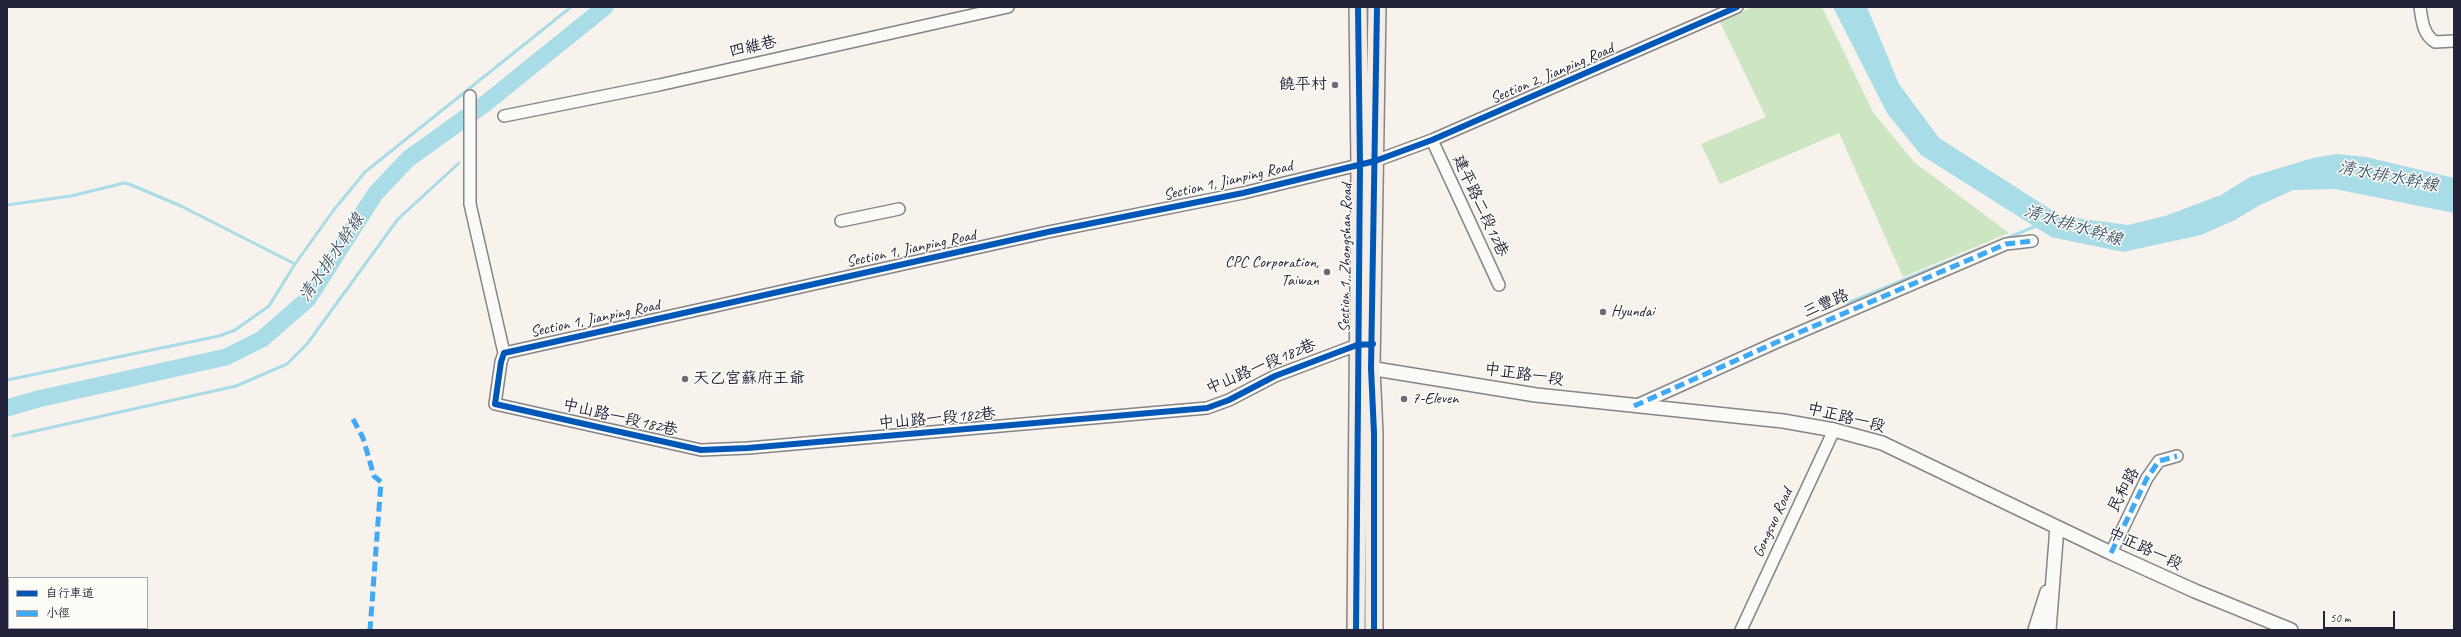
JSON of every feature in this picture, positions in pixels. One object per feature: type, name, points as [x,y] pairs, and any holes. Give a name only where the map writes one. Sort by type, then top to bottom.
[{"type":"main road","name":"Section 1, Zhongshan Road","points":[[1358,7],[1367,163]]},
{"type":"main road","name":"Section 1, Zhongshan Road","points":[[1356,630],[1365,345],[1367,163],[1377,7]]},
{"type":"main road","name":"Section 1, Zhongshan Road","points":[[1364,368],[1374,433],[1374,630]]},
{"type":"street","name":"四維巷","points":[[504,116],[659,85],[1008,7]]},
{"type":"street","name":"Section 2, Jianping Road","points":[[1367,163],[1432,140],[1737,7]]},
{"type":"street","points":[[2420,7],[2421,20],[2427,37],[2434,42],[2454,41]]},
{"type":"street","points":[[470,96],[470,204],[504,353]]},
{"type":"street","name":"建平路二段12巷","points":[[1432,140],[1499,285]]},
{"type":"street","name":"Section 1, Jianping Road","points":[[504,353],[1048,232],[1243,193],[1367,163]]},
{"type":"street","points":[[840,221],[899,209]]},
{"type":"street","name":"三豐路","points":[[1634,406],[2006,244],[2032,241]]},
{"type":"street","name":"中山路一段182巷","points":[[504,353],[501,362],[495,404],[701,450],[748,448],[1207,408],[1229,400],[1275,376],[1365,345]]},
{"type":"street","name":"中正路一段","points":[[1364,368],[1528,394],[1783,421],[1834,430],[1882,443],[2111,553],[2195,591],[2291,630]]},
{"type":"street","name":"Gongsuo Road","points":[[1742,630],[1834,430]]},
{"type":"street","name":"民和路","points":[[2111,553],[2147,478],[2159,461],[2177,456]]},
{"type":"street","points":[[2049,630],[2057,527]]},
{"type":"street","points":[[2036,630],[2055,558]]},
{"type":"green space","points":[[1753,7],[1822,7],[1873,112],[1914,162],[2009,233],[1903,277],[1839,133],[1720,184],[1701,144],[1766,117],[1720,22]]},
{"type":"water","points":[[1833,7],[1867,7],[1899,84],[1939,138],[2061,216],[2128,225],[2165,216],[2221,195],[2250,177],[2313,158],[2337,154],[2366,157],[2454,178],[2454,213],[2335,189],[2293,190],[2258,206],[2235,220],[2201,235],[2123,252],[2051,237],[1921,155],[1887,113]]},
{"type":"waterway","points":[[7,380],[219,336],[235,330],[269,306],[295,264],[333,211],[365,172],[571,7]]},
{"type":"waterway","name":"清水排水幹線","points":[[7,408],[38,399],[226,357],[262,339],[308,299],[375,194],[408,159],[486,103],[605,7]]},
{"type":"waterway","points":[[13,436],[236,386],[287,364],[307,344],[398,219],[459,163]]},
{"type":"waterway","points":[[7,205],[71,196],[124,183],[129,184],[181,206],[295,264]]},
{"type":"waterway","points":[[2003,240],[2038,225]]},
{"type":"waterway","points":[[1844,309],[1850,302],[1984,247]]},
{"type":"marked path","points":[[1634,406],[1777,342],[2006,244],[2032,241]]},
{"type":"marked path","points":[[353,419],[363,438],[374,476],[381,482],[370,630]]},
{"type":"marked path","points":[[2111,553],[2147,478],[2159,461],[2177,456]]},
{"type":"cycle path","points":[[1356,630],[1360,165],[1358,7]]},
{"type":"cycle path","points":[[1374,630],[1374,433],[1371,368],[1377,7]]},
{"type":"cycle path","points":[[1373,344],[1357,345],[1275,376],[1229,400],[1207,408],[748,448],[701,450],[495,404],[501,362],[504,353],[1048,232],[1243,193],[1375,161],[1432,140],[1737,7]]},
{"type":"place","name":"饒平村","points":[[1335,85]]},
{"type":"place","name":"CPC Corporation, Taiwan","points":[[1327,272]]},
{"type":"place","name":"Hyundai","points":[[1603,312]]},
{"type":"place","name":"天乙宮蘇府王爺","points":[[685,379]]},
{"type":"place","name":"7-Eleven","points":[[1404,399]]}]
